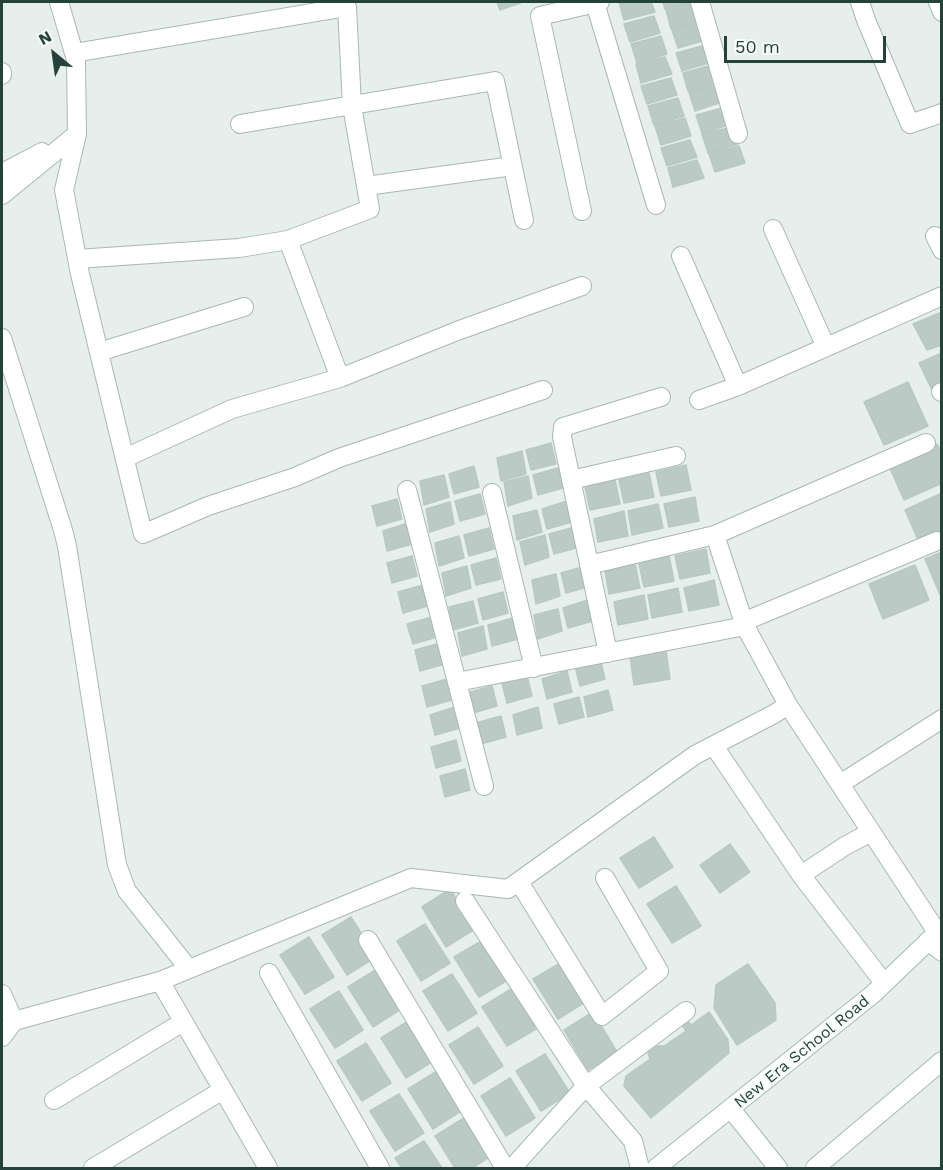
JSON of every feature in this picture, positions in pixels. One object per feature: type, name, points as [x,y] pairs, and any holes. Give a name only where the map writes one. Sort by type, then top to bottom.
[{"type":"street","points":[[59,2],[76,60],[77,134],[64,190],[77,259],[143,534],[208,506],[295,477],[339,458],[543,390]]},
{"type":"street","points":[[582,212],[540,16],[598,2],[656,205]]},
{"type":"street","points":[[700,2],[738,134]]},
{"type":"street","points":[[860,2],[910,124],[942,113]]},
{"type":"street","points":[[938,2],[942,12]]},
{"type":"street","points":[[74,53],[347,4],[352,106],[370,209],[288,240],[239,248],[77,259]]},
{"type":"street","points":[[240,124],[495,81],[524,220]]},
{"type":"street","points":[[2,173],[77,134]]},
{"type":"street","points":[[2,195],[77,134]]},
{"type":"street","points":[[366,186],[513,166]]},
{"type":"street","points":[[773,229],[826,347]]},
{"type":"street","points":[[288,240],[340,378]]},
{"type":"street","points":[[681,256],[738,386]]},
{"type":"street","points":[[125,458],[232,409],[340,378],[457,331],[582,286]]},
{"type":"street","points":[[699,400],[738,386],[942,296]]},
{"type":"street","points":[[99,352],[244,307]]},
{"type":"street","points":[[2,338],[67,546],[117,865],[127,891],[189,969]]},
{"type":"street","points":[[608,653],[561,437],[563,427],[662,398]]},
{"type":"street","points":[[589,565],[715,535],[926,443]]},
{"type":"street","points":[[571,480],[676,456]]},
{"type":"street","points":[[407,490],[484,786]]},
{"type":"street","points":[[492,493],[534,668]]},
{"type":"street","points":[[715,535],[744,624],[788,705],[937,938]]},
{"type":"street","points":[[457,682],[744,624],[937,541]]},
{"type":"street","points":[[2,1037],[14,1021],[160,981],[411,878],[508,889],[695,755],[788,705]]},
{"type":"street","points":[[840,784],[942,718]]},
{"type":"street","points":[[714,746],[801,875],[884,983]]},
{"type":"street","points":[[801,875],[871,832]]},
{"type":"street","points":[[519,882],[602,1016],[659,971],[605,878]]},
{"type":"street","points":[[465,901],[586,1086],[633,1141],[640,1168]]},
{"type":"street","name":"New Era School Road","points":[[657,1168],[937,938]]},
{"type":"street","points":[[368,940],[505,1168]]},
{"type":"street","points":[[269,973],[380,1168]]},
{"type":"street","points":[[160,981],[223,1090],[262,1167]]},
{"type":"street","points":[[2,994],[14,1021]]},
{"type":"street","points":[[512,1168],[586,1086],[686,1011]]},
{"type":"street","points":[[54,1100],[183,1022]]},
{"type":"street","points":[[815,1168],[942,1061]]},
{"type":"street","points":[[93,1168],[223,1090]]},
{"type":"street","points":[[731,1109],[778,1168]]},
{"type":"building","points":[[497,2],[523,2],[500,10]]},
{"type":"building","points":[[619,2],[651,2],[655,12],[624,20]]},
{"type":"building","points":[[663,2],[691,2],[665,9]]},
{"type":"building","points":[[695,2],[702,20],[671,29],[666,10]]},
{"type":"building","points":[[654,16],[660,33],[630,42],[624,24]]},
{"type":"building","points":[[702,22],[709,39],[678,48],[672,30]]},
{"type":"building","points":[[661,36],[667,54],[637,63],[631,44]]},
{"type":"building","points":[[706,45],[712,62],[682,71],[676,53]]},
{"type":"building","points":[[665,57],[672,74],[641,83],[636,64]]},
{"type":"building","points":[[712,65],[719,82],[688,91],[683,73]]},
{"type":"building","points":[[671,78],[677,95],[647,104],[641,86]]},
{"type":"building","points":[[719,84],[725,101],[695,111],[689,92]]},
{"type":"building","points":[[678,98],[684,116],[654,125],[648,106]]},
{"type":"building","points":[[726,107],[732,124],[702,133],[696,115]]},
{"type":"building","points":[[685,118],[691,136],[661,145],[655,126]]},
{"type":"building","points":[[732,127],[738,144],[708,153],[702,134]]},
{"type":"building","points":[[690,140],[697,157],[667,166],[661,148]]},
{"type":"building","points":[[739,146],[745,163],[715,172],[709,154]]},
{"type":"building","points":[[697,160],[704,178],[673,187],[668,168]]},
{"type":"building","points":[[942,312],[942,345],[927,350],[913,324]]},
{"type":"building","points":[[942,353],[942,386],[932,390],[919,363]]},
{"type":"building","points":[[908,382],[928,426],[884,445],[864,402]]},
{"type":"building","points":[[551,443],[556,464],[531,470],[526,450]]},
{"type":"building","points":[[937,444],[942,453],[942,483],[904,500],[889,466]]},
{"type":"building","points":[[522,451],[526,474],[501,481],[497,458]]},
{"type":"building","points":[[686,465],[691,490],[661,496],[656,472]]},
{"type":"building","points":[[474,466],[479,487],[454,494],[449,474]]},
{"type":"building","points":[[558,468],[563,488],[538,495],[533,475]]},
{"type":"building","points":[[649,473],[654,497],[624,503],[619,480]]},
{"type":"building","points":[[444,475],[449,497],[424,505],[420,481]]},
{"type":"building","points":[[528,476],[532,498],[508,506],[504,482]]},
{"type":"building","points":[[615,480],[620,504],[590,510],[585,487]]},
{"type":"building","points":[[942,493],[942,532],[919,542],[905,510]]},
{"type":"building","points":[[480,494],[485,514],[460,521],[455,501]]},
{"type":"building","points":[[695,497],[699,521],[669,527],[664,504]]},
{"type":"building","points":[[397,499],[402,519],[377,526],[372,506]]},
{"type":"building","points":[[567,501],[572,522],[547,529],[542,509]]},
{"type":"building","points":[[450,502],[454,524],[430,532],[426,509]]},
{"type":"building","points":[[658,504],[663,528],[632,535],[628,511]]},
{"type":"building","points":[[537,510],[542,532],[517,540],[513,516]]},
{"type":"building","points":[[624,511],[628,536],[598,542],[594,519]]},
{"type":"building","points":[[408,523],[412,544],[387,551],[383,531]]},
{"type":"building","points":[[575,527],[580,547],[554,554],[549,534]]},
{"type":"building","points":[[489,528],[494,549],[469,556],[464,535]]},
{"type":"building","points":[[545,535],[549,557],[525,565],[520,542]]},
{"type":"building","points":[[459,536],[464,558],[439,566],[435,543]]},
{"type":"building","points":[[706,549],[710,573],[680,579],[675,556]]},
{"type":"building","points":[[942,552],[942,596],[941,597],[925,559]]},
{"type":"building","points":[[412,556],[417,576],[392,583],[387,563]]},
{"type":"building","points":[[669,556],[674,581],[644,587],[639,564]]},
{"type":"building","points":[[496,558],[501,579],[476,585],[471,565]]},
{"type":"building","points":[[635,564],[640,588],[609,594],[605,571]]},
{"type":"building","points":[[915,565],[929,600],[883,619],[869,584]]},
{"type":"building","points":[[467,566],[471,588],[446,596],[442,573]]},
{"type":"building","points":[[586,566],[591,586],[566,593],[561,573]]},
{"type":"building","points":[[556,574],[560,596],[536,604],[532,580]]},
{"type":"building","points":[[714,580],[719,605],[689,611],[684,588]]},
{"type":"building","points":[[423,585],[428,606],[403,613],[398,592]]},
{"type":"building","points":[[678,588],[682,612],[652,618],[648,595]]},
{"type":"building","points":[[503,592],[508,613],[483,620],[478,599]]},
{"type":"building","points":[[644,595],[648,619],[618,625],[614,602]]},
{"type":"building","points":[[588,600],[593,621],[568,628],[563,608]]},
{"type":"building","points":[[473,601],[478,623],[453,630],[449,607]]},
{"type":"building","points":[[558,609],[562,631],[538,639],[534,615]]},
{"type":"building","points":[[432,617],[437,637],[413,644],[407,624]]},
{"type":"building","points":[[513,618],[518,639],[492,646],[488,625]]},
{"type":"building","points":[[483,626],[487,649],[462,656],[458,633]]},
{"type":"building","points":[[440,643],[445,664],[420,671],[415,650]]},
{"type":"building","points":[[666,650],[670,679],[634,685],[630,656]]},
{"type":"building","points":[[600,658],[605,679],[580,686],[575,666]]},
{"type":"building","points":[[567,671],[572,692],[547,699],[542,679]]},
{"type":"building","points":[[527,676],[532,696],[507,703],[502,683]]},
{"type":"building","points":[[447,679],[452,700],[427,707],[422,686]]},
{"type":"building","points":[[492,686],[497,706],[473,713],[467,693]]},
{"type":"building","points":[[608,690],[613,710],[588,717],[584,697]]},
{"type":"building","points":[[579,697],[584,717],[559,724],[554,704]]},
{"type":"building","points":[[455,707],[460,728],[435,735],[430,715]]},
{"type":"building","points":[[538,707],[542,728],[517,735],[513,715]]},
{"type":"building","points":[[501,716],[506,737],[481,744],[476,723]]},
{"type":"building","points":[[456,740],[461,761],[436,768],[431,747]]},
{"type":"building","points":[[465,769],[470,790],[445,797],[440,776]]},
{"type":"building","points":[[654,837],[673,867],[639,888],[620,858]]},
{"type":"building","points":[[730,844],[750,872],[720,893],[700,865]]},
{"type":"building","points":[[676,886],[701,926],[672,943],[647,904]]},
{"type":"building","points":[[450,889],[475,929],[446,947],[422,907]]},
{"type":"building","points":[[351,917],[376,957],[347,975],[322,935]]},
{"type":"building","points":[[425,924],[450,963],[421,981],[397,941]]},
{"type":"building","points":[[309,937],[334,977],[305,994],[280,955]]},
{"type":"building","points":[[483,940],[508,980],[479,997],[454,957]]},
{"type":"building","points":[[562,962],[587,1001],[558,1019],[533,979]]},
{"type":"building","points":[[748,964],[775,1003],[776,1020],[737,1045],[714,1008],[716,985]]},
{"type":"building","points":[[377,969],[401,1009],[373,1027],[348,987]]},
{"type":"building","points":[[452,974],[477,1013],[448,1031],[423,991]]},
{"type":"building","points":[[511,989],[536,1029],[507,1046],[482,1007]]},
{"type":"building","points":[[339,991],[363,1030],[335,1048],[310,1009]]},
{"type":"building","points":[[593,1012],[617,1052],[588,1070],[564,1030]]},
{"type":"building","points":[[709,1012],[728,1040],[729,1053],[651,1118],[624,1086],[626,1076],[650,1059],[648,1053],[654,1046],[664,1046],[686,1031],[682,1025],[688,1021],[691,1025]]},
{"type":"building","points":[[410,1020],[435,1060],[406,1078],[381,1038]]},
{"type":"building","points":[[478,1027],[503,1066],[474,1084],[449,1045]]},
{"type":"building","points":[[366,1043],[391,1083],[362,1101],[337,1061]]},
{"type":"building","points":[[545,1054],[570,1093],[541,1111],[516,1071]]},
{"type":"building","points":[[437,1071],[461,1111],[433,1129],[408,1089]]},
{"type":"building","points":[[510,1078],[535,1118],[506,1136],[481,1096]]},
{"type":"building","points":[[399,1094],[424,1133],[395,1151],[370,1111]]},
{"type":"building","points":[[464,1118],[488,1158],[472,1168],[455,1168],[435,1136]]},
{"type":"building","points":[[424,1141],[442,1168],[402,1168],[395,1158]]}]
